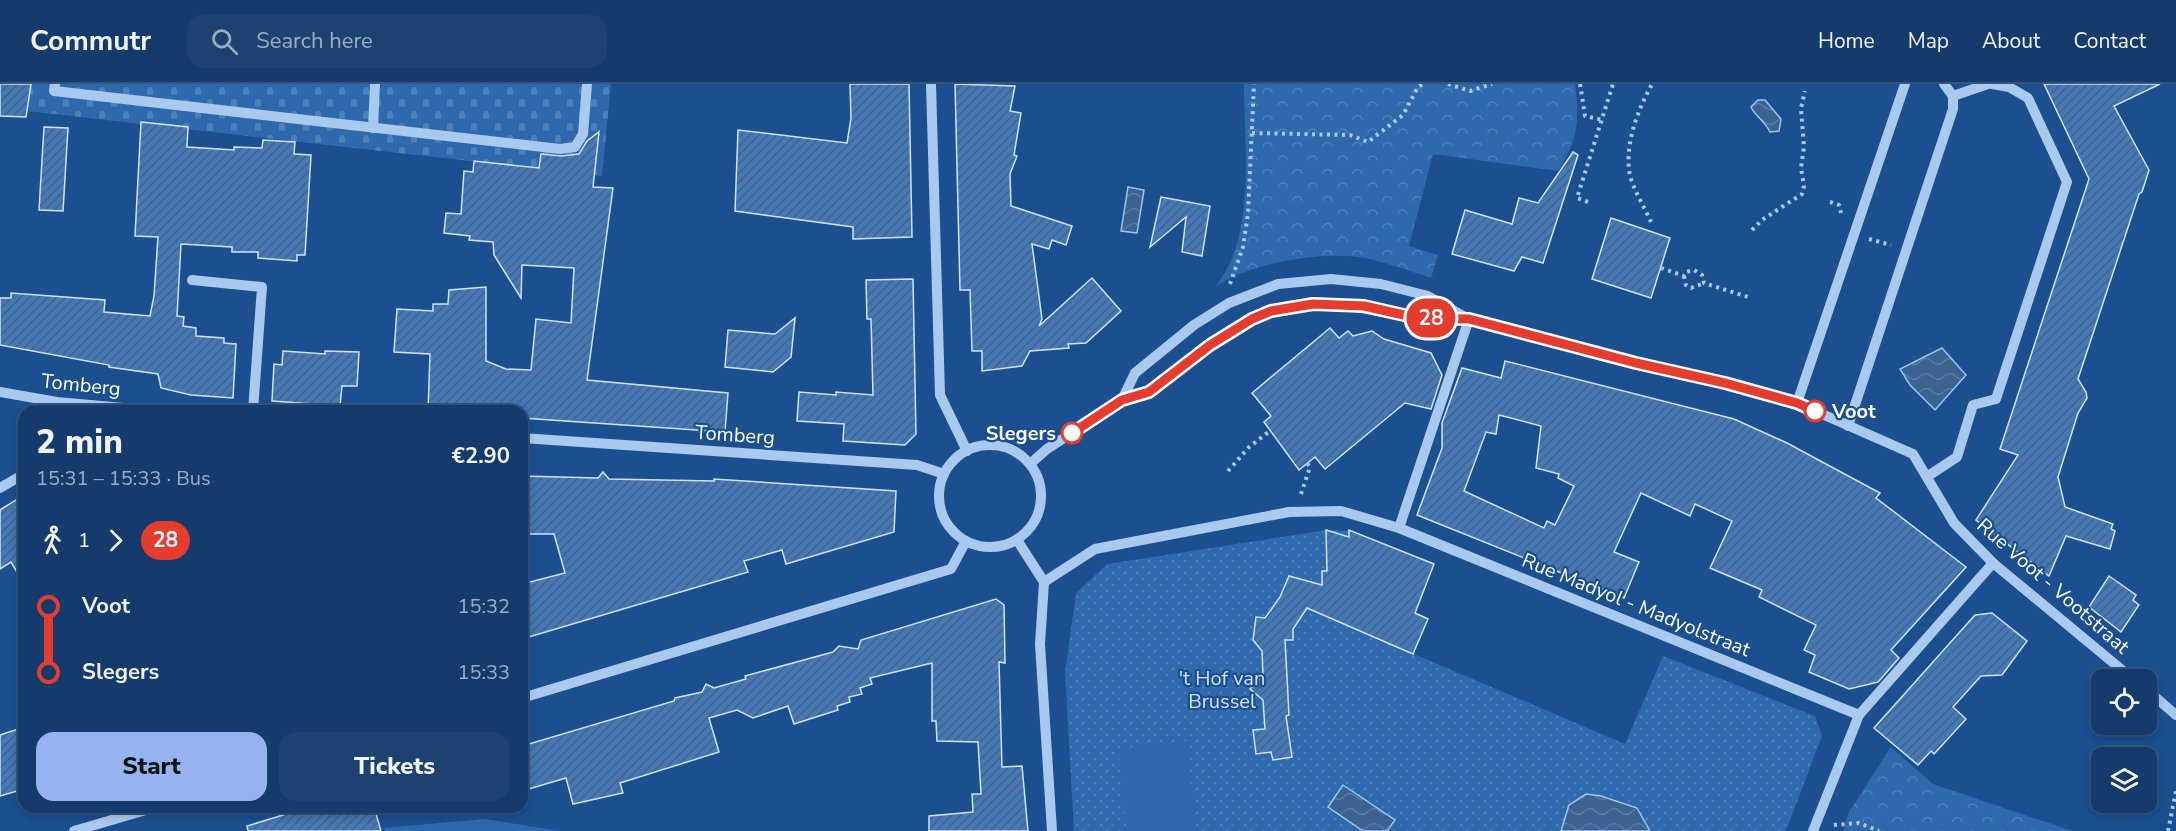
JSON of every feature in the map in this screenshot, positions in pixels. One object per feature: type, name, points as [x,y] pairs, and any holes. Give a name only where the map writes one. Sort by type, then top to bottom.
[{"type":"street","points":[[55,84],[54,91],[560,149],[575,147],[583,134],[587,84]]},
{"type":"street","points":[[373,128],[375,84]]},
{"type":"street","points":[[931,84],[940,394],[967,451]]},
{"type":"street","points":[[1797,403],[1905,84]]},
{"type":"street","points":[[1848,426],[1953,109],[1953,96],[1944,84]]},
{"type":"street","points":[[1928,476],[1957,457],[1973,405],[1996,399],[2067,182],[2028,99],[2010,85],[1990,84],[1953,96]]},
{"type":"street","name":"Rue Voot - Vootstraat","points":[[1122,400],[1135,373],[1194,325],[1229,303],[1278,284],[1331,279],[1381,284],[1428,296],[1469,319]]},
{"type":"street","points":[[192,280],[262,287],[253,405]]},
{"type":"street","name":"Rue Voot - Vootstraat","points":[[1122,400],[1149,392],[1231,331],[1271,311],[1292,306],[1334,303],[1364,306],[1417,318],[1469,319],[1797,403],[1913,454],[1928,476],[1954,524],[1993,563],[2121,669]]},
{"type":"street","points":[[1399,528],[1469,319]]},
{"type":"street","name":"Tomberg","points":[[0,393],[48,405]]},
{"type":"street","points":[[1030,464],[1047,449],[1122,400]]},
{"type":"street","name":"Tomberg","points":[[528,438],[917,465],[944,474]]},
{"type":"street","points":[[980,446],[1001,447],[1020,455],[1030,464],[1039,483],[1041,504],[1036,518],[1017,540],[992,547],[966,541],[954,532],[940,509],[939,495],[944,474],[949,465],[967,451],[980,446]]},
{"type":"street","points":[[0,489],[18,478]]},
{"type":"street","name":"Rue Madyol - Madyolstraat","points":[[1044,582],[1095,549],[1289,512],[1341,512],[1399,528],[1859,715]]},
{"type":"street","points":[[1017,540],[1044,582],[1040,644],[1052,831]]},
{"type":"street","points":[[528,696],[951,568],[966,541]]},
{"type":"street","points":[[1814,828],[1859,715],[1993,563]]},
{"type":"street","points":[[2157,699],[2176,715]]},
{"type":"street","points":[[74,831],[136,813]]},
{"type":"path","points":[[1231,276],[1243,247],[1248,213],[1254,84]]},
{"type":"path","points":[[1252,134],[1350,135],[1368,142],[1403,115],[1418,87],[1423,84]]},
{"type":"path","points":[[1448,84],[1470,91],[1492,84]]},
{"type":"path","points":[[1580,84],[1585,116],[1603,120]]},
{"type":"path","points":[[1588,202],[1577,198],[1603,120],[1612,84]]},
{"type":"path","points":[[1651,222],[1629,172],[1629,161],[1637,112],[1652,84]]},
{"type":"path","points":[[1752,230],[1762,220],[1802,194],[1804,186],[1801,168],[1804,147],[1801,108],[1804,91]]},
{"type":"path","points":[[1661,268],[1684,276]]},
{"type":"path","points":[[1684,276],[1690,270],[1698,272],[1704,283]]},
{"type":"path","points":[[1684,276],[1686,285],[1691,288],[1704,283],[1748,297]]},
{"type":"path","points":[[1228,471],[1249,447],[1271,430]]},
{"type":"path","points":[[1302,494],[1310,467],[1308,463]]},
{"type":"path","points":[[2168,831],[2176,791]]},
{"type":"path","points":[[1814,828],[1859,823],[1880,831]]},
{"type":"green space","points":[[31,84],[611,84],[602,176],[27,111]]},
{"type":"green space","points":[[1244,84],[1575,84],[1576,129],[1570,149],[1558,171],[1433,154],[1409,246],[1438,255],[1431,278],[1365,258],[1329,256],[1287,260],[1267,265],[1247,271],[1215,287],[1228,266],[1237,243],[1243,217],[1246,162]]},
{"type":"green space","name":"'t Hof van Brussel","points":[[1327,530],[1349,531],[1351,627],[1625,744],[1663,656],[1815,716],[1822,736],[1786,831],[1074,831],[1065,672],[1076,593],[1107,564]]},
{"type":"green space","points":[[1186,741],[1196,831],[1127,831],[1118,749]]},
{"type":"green space","points":[[1891,747],[1933,784],[2072,831],[1843,831],[1849,812]]},
{"type":"green space","points":[[484,819],[561,831],[385,831],[384,828]]},
{"type":"water","points":[[1758,100],[1765,100],[1781,119],[1779,131],[1770,132],[1753,110],[1751,107]]},
{"type":"water","points":[[1128,187],[1144,190],[1137,233],[1121,231]]},
{"type":"water","points":[[1942,348],[1966,375],[1935,410],[1910,385],[1900,369]]},
{"type":"water","points":[[1343,785],[1395,820],[1387,831],[1363,831],[1328,807]]},
{"type":"water","points":[[1586,794],[1601,796],[1637,808],[1650,831],[1561,831],[1569,805]]},
{"type":"building","points":[[0,84],[31,84],[26,117],[0,116]]},
{"type":"building","points":[[850,84],[909,84],[912,237],[853,239],[853,227],[735,211],[738,130],[847,143],[851,118]]},
{"type":"building","points":[[955,84],[1015,86],[1010,111],[1021,113],[1014,155],[1017,156],[1010,174],[1011,206],[1072,226],[1066,245],[1052,240],[1049,249],[1032,244],[1042,319],[1039,326],[1092,278],[1121,311],[1086,343],[1068,344],[1069,348],[1030,351],[1022,366],[982,371],[982,351],[972,351],[970,290],[960,290]]},
{"type":"building","points":[[2044,84],[2160,84],[2114,106],[2149,170],[2078,379],[2087,398],[2078,413],[2058,477],[2065,507],[2113,524],[2111,529],[2115,531],[2110,549],[2066,536],[2049,576],[1976,520],[2018,455],[2000,449],[2089,179]]},
{"type":"building","points":[[141,122],[188,127],[187,147],[234,150],[234,147],[262,148],[263,140],[295,142],[294,154],[311,155],[305,255],[297,255],[297,261],[258,258],[258,252],[232,252],[232,247],[181,244],[177,316],[184,317],[183,326],[196,328],[196,336],[224,338],[224,343],[236,344],[233,398],[191,395],[161,388],[158,374],[109,367],[109,365],[0,345],[0,298],[11,298],[11,293],[105,300],[104,312],[150,316],[154,296],[158,237],[135,236]]},
{"type":"building","points":[[44,127],[68,128],[63,211],[39,210]]},
{"type":"building","points":[[599,132],[593,187],[613,188],[587,380],[728,393],[725,432],[528,418],[528,405],[428,405],[430,354],[394,352],[397,309],[433,311],[433,304],[448,304],[449,290],[486,287],[486,361],[506,369],[531,370],[536,319],[571,323],[574,268],[522,265],[521,298],[494,255],[493,242],[469,240],[470,236],[444,233],[446,213],[461,214],[464,171],[473,172],[474,161],[539,168],[541,154],[561,156],[579,154],[587,141]]},
{"type":"building","points":[[1573,152],[1578,155],[1543,263],[1522,257],[1514,271],[1452,254],[1465,210],[1512,224],[1519,198],[1538,203]]},
{"type":"building","points":[[1161,197],[1210,206],[1202,256],[1182,252],[1186,217],[1150,247]]},
{"type":"building","points":[[1611,218],[1670,238],[1651,298],[1592,279]]},
{"type":"building","points":[[913,279],[916,434],[905,445],[843,441],[844,424],[797,421],[799,392],[873,395],[871,319],[867,319],[866,280]]},
{"type":"building","points":[[795,318],[791,357],[773,372],[725,367],[728,330],[775,334]]},
{"type":"building","points":[[1330,328],[1339,338],[1348,331],[1353,336],[1372,331],[1384,339],[1431,353],[1442,375],[1431,409],[1405,403],[1325,469],[1315,457],[1299,470],[1264,422],[1271,416],[1252,393]]},
{"type":"building","points":[[283,351],[325,354],[325,351],[359,352],[357,386],[342,386],[340,405],[272,401],[274,364],[282,365]]},
{"type":"building","points":[[1505,361],[1734,419],[1787,443],[1880,493],[1876,498],[1966,567],[1891,650],[1899,658],[1878,682],[1849,689],[1809,672],[1815,655],[1804,650],[1816,625],[1759,597],[1762,590],[1710,568],[1732,521],[1695,504],[1690,516],[1641,493],[1614,552],[1639,562],[1624,598],[1417,515],[1442,448],[1442,423],[1462,368],[1501,378]],"holes":[[[1499,415],[1541,426],[1536,468],[1559,474],[1558,478],[1574,486],[1555,525],[1547,521],[1544,528],[1464,491],[1486,432],[1496,434]]]},
{"type":"building","points":[[603,472],[609,479],[714,481],[714,479],[896,491],[894,532],[786,564],[782,550],[744,561],[748,572],[528,637],[528,582],[565,573],[554,534],[528,534],[528,476],[598,478]]},
{"type":"building","points":[[18,499],[18,574],[11,562],[0,569],[0,510]]},
{"type":"building","points":[[1326,530],[1349,537],[1349,530],[1434,564],[1415,613],[1428,619],[1413,654],[1307,608],[1293,629],[1293,640],[1285,640],[1289,715],[1286,716],[1292,757],[1273,760],[1271,752],[1256,754],[1253,730],[1265,729],[1263,700],[1250,689],[1263,676],[1262,651],[1253,640],[1256,617],[1265,618],[1280,597],[1289,576],[1322,585],[1322,571],[1327,571]]},
{"type":"building","points":[[2109,576],[2136,595],[2133,600],[2139,605],[2121,632],[2089,607]]},
{"type":"building","points":[[996,599],[1004,605],[1005,663],[999,662],[1002,767],[1022,766],[1028,831],[929,831],[929,816],[973,812],[972,794],[981,794],[978,742],[937,741],[936,721],[932,721],[932,663],[870,678],[872,684],[860,688],[862,694],[849,697],[850,702],[837,706],[838,710],[794,724],[788,706],[753,718],[737,710],[709,718],[719,752],[620,783],[623,793],[573,804],[566,778],[528,789],[528,744],[674,701],[675,698],[702,692],[706,684],[714,688],[746,679],[745,676],[833,652],[839,646],[858,649],[861,640]]},
{"type":"building","points":[[1992,613],[2027,641],[2002,675],[1981,676],[1953,707],[1966,719],[1934,754],[1931,751],[1918,765],[1874,728],[1975,615]]},
{"type":"building","points":[[18,729],[18,791],[0,796],[0,735]]},
{"type":"building","points":[[289,813],[376,813],[381,831],[248,831],[247,826]]},
{"type":"bus line","name":"28","points":[[1072,433],[1122,400],[1149,392],[1210,345],[1252,319],[1292,306],[1334,303],[1364,306],[1417,318],[1469,319],[1636,363],[1725,383],[1797,403],[1815,411]]},
{"type":"place","name":"Voot","points":[[1815,411]]},
{"type":"place","name":"Slegers","points":[[1072,433]]}]
